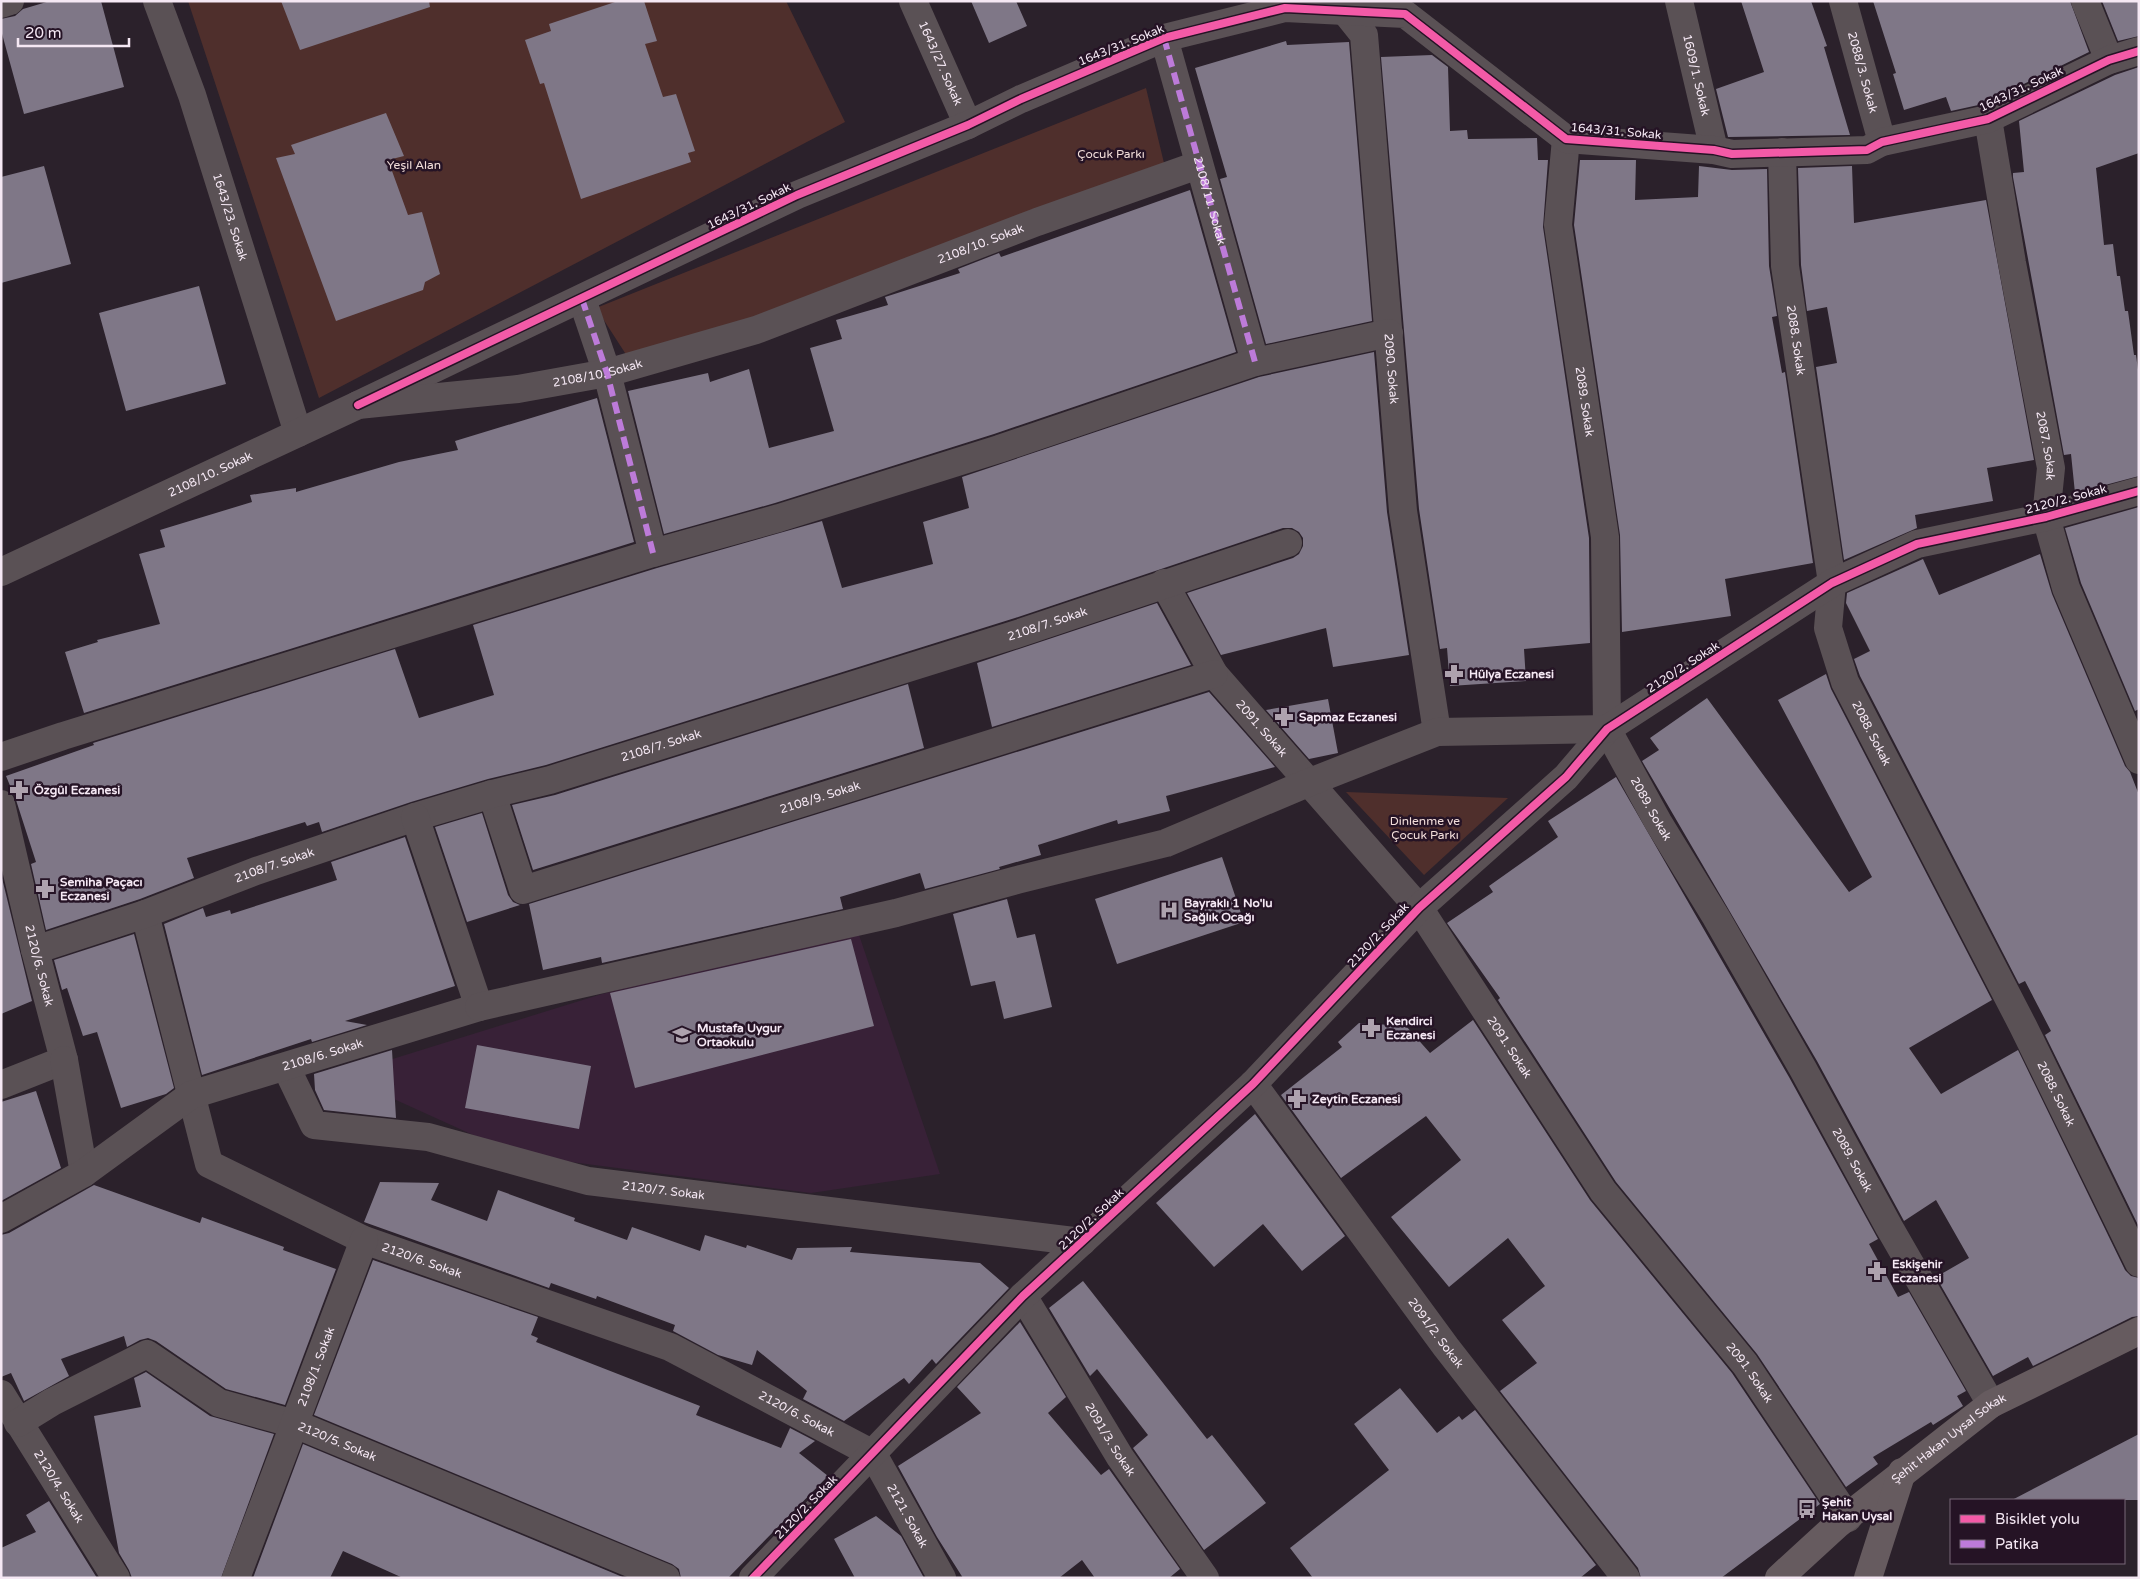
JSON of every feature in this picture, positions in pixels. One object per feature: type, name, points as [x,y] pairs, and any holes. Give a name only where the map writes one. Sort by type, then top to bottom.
[{"type":"main road","name":"Şehit Hakan Uysal Sokak","points":[[1779,1578],[1902,1472],[1991,1404],[2139,1331]]},
{"type":"main road","points":[[1868,1578],[1902,1472]]},
{"type":"street","points":[[1,4],[10,1]]},
{"type":"street","name":"1643/23. Sokak","points":[[157,1],[192,94],[298,433]]},
{"type":"street","name":"1643/27. Sokak","points":[[913,1],[968,125]]},
{"type":"street","name":"1609/1. Sokak","points":[[1679,1],[1714,150]]},
{"type":"street","name":"2088/3. Sokak","points":[[1843,1],[1882,142]]},
{"type":"street","points":[[2085,1],[2109,60]]},
{"type":"street","name":"1643/31. Sokak","points":[[358,405],[797,195],[968,125],[1021,99],[1164,38],[1251,8],[1343,6],[1405,14],[1566,139],[1714,150],[1732,154],[1867,150],[1882,142],[1988,119],[2109,60],[2139,51]]},
{"type":"street","name":"2090. Sokak","points":[[1343,6],[1364,35],[1403,511],[1437,732]]},
{"type":"street","name":"2108/11. Sokak","points":[[1164,38],[1198,165],[1255,362]]},
{"type":"street","name":"2087. Sokak","points":[[1988,119],[2012,263],[2051,468],[2046,517],[2066,588],[2130,716],[2139,760]]},
{"type":"street","name":"2089. Sokak","points":[[1566,139],[1558,225],[1605,537],[1606,729],[1658,822],[1740,960],[1889,1227],[1991,1404]]},
{"type":"street","name":"2088. Sokak","points":[[1782,152],[1785,266],[1832,583],[1828,628],[1845,682],[2023,1026],[2139,1263]]},
{"type":"street","name":"2108/10. Sokak","points":[[1,572],[358,405],[518,389],[607,373],[756,330],[1037,222],[1198,165]]},
{"type":"street","points":[[582,299],[607,373],[653,553]]},
{"type":"street","points":[[1,758],[63,736],[653,553],[779,518],[999,449],[1255,362],[1389,333]]},
{"type":"street","name":"2120/2. Sokak","points":[[753,1578],[1023,1296],[1252,1084],[1419,908],[1566,777],[1606,729],[1832,583],[1917,544],[2046,517],[2139,491]]},
{"type":"street","name":"2108/7. Sokak","points":[[35,950],[145,914],[256,871],[416,817],[492,794],[550,780],[1020,633],[1164,583],[1288,543]]},
{"type":"street","name":"2091. Sokak","points":[[1164,583],[1214,674],[1419,908],[1604,1191],[1745,1364],[1848,1518]]},
{"type":"street","name":"2108/9. Sokak","points":[[492,794],[523,890],[1214,674]]},
{"type":"street","points":[[1437,732],[1606,729]]},
{"type":"street","name":"2108/6. Sokak","points":[[1,1219],[84,1173],[191,1095],[479,1007],[896,914],[1018,880],[1166,843],[1310,782],[1437,732]]},
{"type":"street","name":"2120/6. Sokak","points":[[1,804],[35,950],[64,1060],[84,1173]]},
{"type":"street","points":[[416,817],[479,1007]]},
{"type":"street","name":"2120/6. Sokak","points":[[145,914],[208,1164],[364,1240],[670,1347],[873,1454]]},
{"type":"street","points":[[1,1085],[64,1060]]},
{"type":"street","name":"2120/7. Sokak","points":[[286,1067],[314,1126],[428,1138],[588,1181],[1082,1242]]},
{"type":"street","name":"2091/2. Sokak","points":[[1252,1084],[1446,1347],[1626,1578]]},
{"type":"street","name":"2108/1. Sokak","points":[[236,1578],[364,1240]]},
{"type":"street","name":"2091/3. Sokak","points":[[1023,1296],[1120,1458],[1205,1578]]},
{"type":"street","name":"2120/5. Sokak","points":[[18,1423],[52,1402],[147,1354],[219,1403],[295,1424],[666,1578]]},
{"type":"street","name":"2120/4. Sokak","points":[[1,1394],[116,1578]]},
{"type":"street","name":"2121. Sokak","points":[[873,1454],[942,1578]]},
{"type":"shaded area","name":"Mustafa Uygur Ortaokulu","points":[[857,929],[940,1174],[811,1193],[517,1155],[341,1075],[602,994]]},
{"type":"green space","name":"Yeşil Alan","points":[[188,1],[786,1],[845,122],[319,398]]},
{"type":"green space","name":"Çocuk Parkı","points":[[1146,88],[1169,184],[638,373],[596,308]]},
{"type":"green space","name":"Dinlenme ve Çocuk Parkı","points":[[1346,792],[1508,798],[1424,875]]},
{"type":"building","points":[[50,1],[101,1],[124,87],[24,114],[1,30],[1,19],[15,16],[23,9]]},
{"type":"building","points":[[281,1],[429,1],[430,7],[300,50]]},
{"type":"building","points":[[618,1],[644,1],[657,41],[645,44],[663,97],[676,94],[695,151],[688,153],[691,162],[581,199],[544,83],[540,84],[525,40],[551,31],[549,24]]},
{"type":"building","points":[[971,1],[1016,1],[1027,26],[989,43]]},
{"type":"building","points":[[1741,1],[1811,1],[1827,46],[1824,47],[1850,135],[1728,137],[1716,89],[1764,72]]},
{"type":"building","points":[[1873,1],[2070,1],[2089,52],[1983,104],[1951,111],[1946,97],[1904,110],[1893,74],[1896,73]]},
{"type":"building","points":[[2102,1],[2139,1],[2139,36],[2118,41]]},
{"type":"building","points":[[1286,41],[1287,45],[1349,42],[1372,321],[1266,344],[1220,179],[1227,177],[1195,68]]},
{"type":"building","points":[[1432,55],[1448,67],[1450,131],[1467,130],[1468,139],[1537,138],[1538,160],[1548,160],[1543,227],[1589,538],[1590,643],[1524,649],[1526,681],[1450,686],[1447,648],[1440,649],[1419,509],[1381,57]]},
{"type":"building","points":[[2139,67],[2139,153],[2096,168],[2104,245],[2113,244],[2117,276],[2120,276],[2125,311],[2128,311],[2134,355],[2136,355],[2139,377],[2139,476],[2075,493],[2071,454],[2064,455],[2013,177],[2013,173],[2024,172],[2019,121],[2115,75]]},
{"type":"building","points":[[386,113],[404,156],[388,160],[408,215],[422,212],[440,274],[425,282],[423,290],[336,321],[276,158],[295,154],[291,145]]},
{"type":"building","points":[[1580,160],[1636,160],[1635,200],[1698,197],[1699,166],[1732,170],[1767,169],[1769,266],[1777,316],[1772,317],[1782,373],[1785,372],[1813,563],[1725,579],[1731,616],[1622,632],[1620,535],[1574,225]]},
{"type":"building","points":[[44,166],[71,264],[1,283],[1,177]]},
{"type":"building","points":[[1852,166],[1854,223],[1986,200],[2034,460],[1987,468],[1993,501],[1915,515],[1917,528],[1844,560],[1816,367],[1837,363],[1827,307],[1807,311],[1801,265],[1798,168]]},
{"type":"building","points":[[1190,190],[1236,352],[994,434],[775,503],[664,534],[628,391],[708,373],[710,382],[749,369],[769,448],[834,431],[810,348],[842,339],[836,320],[888,305],[885,297],[960,273],[958,269],[999,253],[1001,257]]},
{"type":"building","points":[[199,286],[226,384],[126,411],[99,313]]},
{"type":"building","points":[[1374,352],[1387,512],[1409,655],[1333,667],[1326,628],[1221,655],[1187,593],[1293,558],[1299,554],[1303,546],[1303,538],[1299,532],[1292,528],[1283,528],[1015,618],[546,765],[488,779],[411,802],[322,832],[319,822],[307,826],[305,822],[187,858],[194,878],[140,899],[46,930],[31,864],[36,862],[16,800],[6,776],[94,745],[93,743],[395,649],[419,718],[494,695],[473,625],[657,568],[822,521],[842,588],[933,564],[923,522],[969,508],[962,477],[1259,377]]},
{"type":"building","points":[[597,398],[634,542],[84,713],[65,652],[98,642],[97,640],[160,624],[139,554],[165,547],[160,530],[252,502],[250,495],[296,488],[296,492],[399,462],[458,450],[455,441]]},
{"type":"building","points":[[2139,507],[2139,709],[2135,711],[2081,583],[2065,528]]},
{"type":"building","points":[[2040,554],[2052,594],[2139,795],[2139,1227],[2045,1035],[2051,1031],[2025,981],[2019,984],[1860,676],[1854,659],[1870,651],[1846,603],[1847,593],[1923,559],[1939,595]]},
{"type":"building","points":[[1157,603],[1191,665],[992,727],[977,663]]},
{"type":"building","points":[[1826,674],[1831,689],[1992,1000],[1909,1048],[1941,1094],[2018,1050],[2125,1270],[2131,1276],[2139,1278],[2139,1316],[2132,1317],[2033,1366],[2028,1357],[1993,1376],[1936,1277],[1969,1258],[1936,1200],[1904,1221],[1817,1061],[1642,761],[1659,750],[1650,738],[1707,698],[1849,892],[1872,877],[1778,700]]},
{"type":"building","points":[[908,684],[924,748],[533,870],[512,805],[555,795]]},
{"type":"building","points":[[1209,692],[1275,767],[1166,796],[1170,811],[1118,824],[1117,820],[1038,845],[1041,855],[999,867],[1000,869],[925,889],[920,873],[840,897],[843,909],[602,963],[601,957],[543,970],[529,904]]},
{"type":"building","points":[[1328,699],[1338,753],[1309,759],[1266,710]]},
{"type":"building","points":[[1616,777],[1789,1077],[1878,1239],[1869,1244],[1898,1297],[1909,1292],[1966,1391],[1957,1396],[1963,1406],[1933,1425],[1931,1422],[1873,1457],[1878,1464],[1846,1487],[1757,1354],[1616,1182],[1498,1000],[1500,998],[1447,923],[1493,892],[1489,886],[1558,837],[1548,821]]},
{"type":"building","points":[[482,813],[508,895],[513,902],[520,905],[467,922],[435,827]]},
{"type":"building","points":[[405,837],[455,986],[345,1021],[367,1025],[312,1042],[311,1039],[202,1075],[164,924],[203,908],[206,917],[230,910],[231,914],[337,880],[331,862]]},
{"type":"building","name":"Bayraklı 1 No'lu Sağlık Ocağı","points":[[1222,857],[1244,922],[1117,964],[1095,899]]},
{"type":"building","points":[[1,874],[32,1001],[1,1014]]},
{"type":"building","points":[[1007,899],[1017,938],[1035,934],[1052,1007],[1004,1019],[995,981],[971,986],[953,914]]},
{"type":"building","points":[[134,934],[174,1088],[166,1094],[121,1108],[97,1032],[83,1036],[67,988],[62,990],[54,960]]},
{"type":"building","points":[[851,939],[874,1026],[635,1088],[610,993]]},
{"type":"building","points":[[1473,1020],[1590,1200],[1732,1373],[1820,1504],[1721,1578],[1641,1578],[1638,1568],[1500,1391],[1537,1363],[1502,1320],[1545,1286],[1508,1238],[1449,1287],[1391,1217],[1461,1160],[1426,1116],[1341,1178],[1281,1095],[1342,1047],[1338,1042],[1359,1023],[1406,1026],[1430,1053]]},
{"type":"building","points":[[477,1045],[591,1066],[579,1129],[465,1108]]},
{"type":"building","points":[[392,1050],[396,1118],[324,1110],[315,1090],[314,1074]]},
{"type":"building","points":[[36,1091],[61,1168],[1,1201],[1,1102]]},
{"type":"building","points":[[1255,1114],[1345,1236],[1302,1271],[1263,1224],[1214,1267],[1156,1203]]},
{"type":"building","points":[[380,1182],[439,1183],[431,1200],[487,1221],[498,1190],[575,1218],[574,1221],[627,1240],[632,1227],[700,1251],[705,1235],[746,1248],[747,1245],[792,1260],[797,1248],[852,1247],[850,1252],[980,1263],[1009,1288],[936,1364],[932,1359],[909,1384],[904,1378],[844,1421],[803,1399],[807,1391],[757,1350],[752,1365],[718,1355],[673,1331],[675,1325],[597,1296],[596,1299],[551,1283],[549,1288],[364,1222]]},
{"type":"building","points":[[94,1185],[200,1223],[202,1217],[284,1247],[283,1250],[336,1269],[285,1405],[226,1389],[156,1341],[148,1338],[127,1347],[124,1336],[61,1359],[69,1376],[24,1401],[11,1373],[1,1377],[1,1235],[9,1233]]},
{"type":"building","points":[[373,1260],[538,1317],[531,1335],[538,1338],[536,1342],[700,1406],[696,1415],[781,1448],[790,1428],[815,1441],[799,1453],[828,1476],[728,1578],[681,1578],[679,1569],[672,1564],[314,1415]]},
{"type":"building","points":[[1083,1281],[1207,1439],[1212,1435],[1266,1503],[1204,1550],[1133,1448],[1148,1435],[1097,1369],[1090,1376],[1049,1308]]},
{"type":"building","points":[[1020,1322],[1066,1397],[1048,1413],[1101,1475],[1109,1469],[1180,1569],[1169,1578],[1095,1578],[1082,1560],[1059,1578],[963,1578],[937,1537],[898,1466],[981,1413],[957,1387]]},
{"type":"building","points":[[146,1372],[210,1416],[274,1434],[221,1578],[132,1578],[119,1553],[94,1416],[141,1407],[134,1378]]},
{"type":"building","points":[[1400,1388],[1437,1433],[1459,1416],[1462,1420],[1475,1410],[1596,1565],[1580,1578],[1313,1578],[1290,1548],[1389,1470],[1354,1424]]},
{"type":"building","points":[[2139,1434],[2139,1500],[2014,1499]]},
{"type":"building","points":[[303,1444],[625,1578],[403,1578],[343,1551],[330,1578],[253,1578]]},
{"type":"building","points":[[49,1501],[97,1578],[1,1578],[1,1548],[36,1532],[26,1515]]},
{"type":"building","points":[[876,1516],[901,1536],[924,1578],[855,1578],[834,1539]]},
{"type":"marked path","points":[[1164,38],[1255,362]]},
{"type":"marked path","points":[[582,299],[607,373],[653,553]]},
{"type":"cycle path","points":[[358,405],[797,195],[968,125],[1021,99],[1164,38],[1285,8],[1405,14],[1566,139],[1714,150],[1732,154],[1867,150],[1882,142],[1988,119],[2109,60],[2139,51]]},
{"type":"cycle path","points":[[753,1578],[1023,1296],[1253,1084],[1419,908],[1566,777],[1607,729],[1832,583],[1917,544],[2046,517],[2139,491]]},
{"type":"place","name":"Hülya Eczanesi","points":[[1454,674]]},
{"type":"place","name":"Sapmaz Eczanesi","points":[[1284,717]]},
{"type":"place","name":"Özgül Eczanesi","points":[[19,790]]},
{"type":"place","name":"Semiha Paçacı Eczanesi","points":[[45,889]]},
{"type":"place","name":"Bayraklı 1 No'lu Sağlık Ocağı","points":[[1169,910]]},
{"type":"place","name":"Kendirci Eczanesi","points":[[1371,1028]]},
{"type":"place","name":"Mustafa Uygur Ortaokulu","points":[[682,1035]]},
{"type":"place","name":"Zeytin Eczanesi","points":[[1297,1099]]},
{"type":"place","name":"Eskişehir Eczanesi","points":[[1877,1271]]},
{"type":"place","name":"Şehit Hakan Uysal","points":[[1807,1509]]}]
